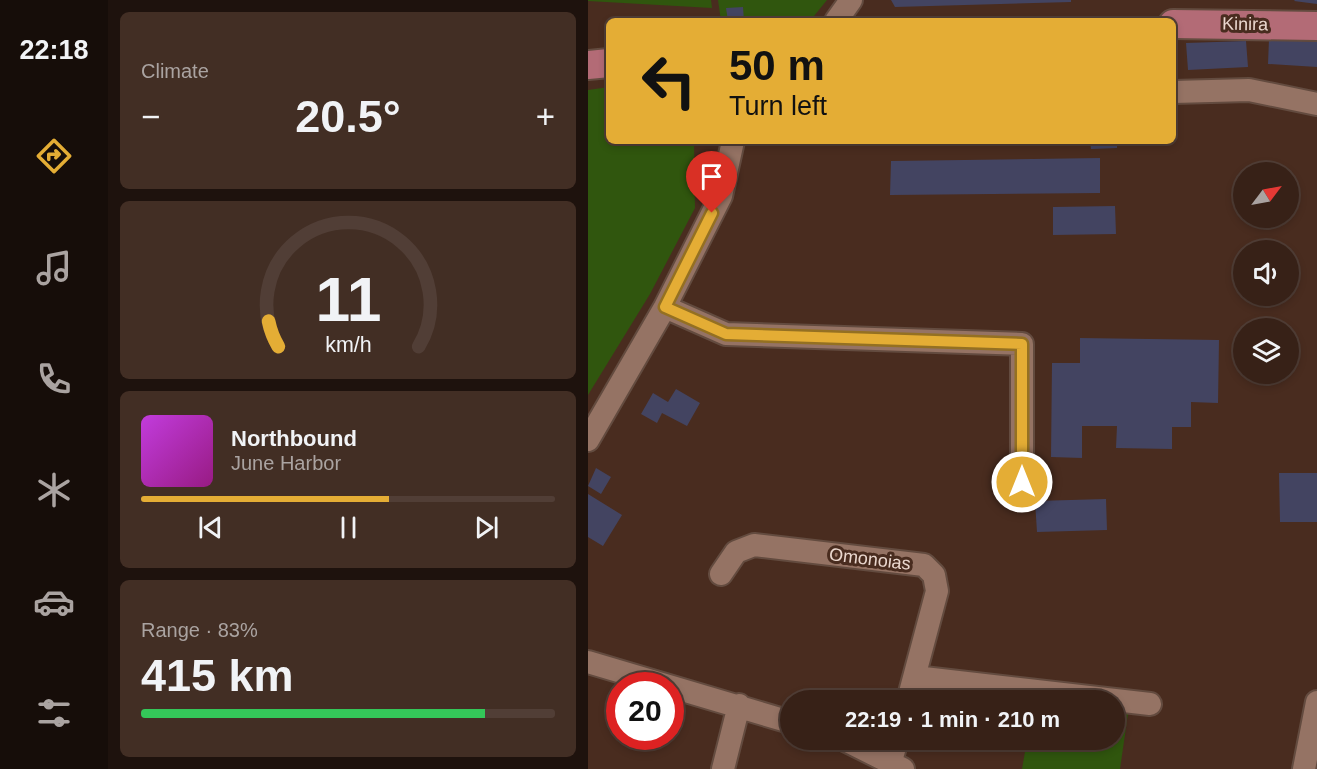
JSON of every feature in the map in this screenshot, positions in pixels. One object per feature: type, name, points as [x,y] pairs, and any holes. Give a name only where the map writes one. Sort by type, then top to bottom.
[{"type":"main road","name":"Kinira","points":[[1176,24],[1317,26]]},
{"type":"main road","points":[[588,65],[606,63]]},
{"type":"street","points":[[838,18],[852,0]]},
{"type":"street","points":[[1176,92],[1249,90],[1317,104]]},
{"type":"street","points":[[588,440],[665,307],[721,196],[732,144]]},
{"type":"street","points":[[665,307],[726,334],[1022,344],[1022,482]]},
{"type":"street","name":"Omonoias","points":[[721,574],[736,552],[754,545],[924,565],[934,575],[937,591],[911,690]]},
{"type":"street","points":[[588,662],[780,719]]},
{"type":"street","points":[[915,677],[1150,704]]},
{"type":"street","points":[[723,769],[739,705]]},
{"type":"street","points":[[1304,769],[1316,713]]},
{"type":"street","points":[[878,750],[897,756]]},
{"type":"green space","points":[[711,0],[712,8],[588,1]]},
{"type":"green space","points":[[718,0],[827,0],[812,18],[721,18]]},
{"type":"green space","points":[[606,87],[606,144],[694,144],[695,208],[650,294],[588,395],[588,90]]},
{"type":"green space","points":[[1125,714],[1128,714],[1125,735]]},
{"type":"green space","points":[[1025,750],[1123,750],[1120,769],[1022,769]]},
{"type":"building","points":[[891,0],[1071,0],[1071,2],[895,7]]},
{"type":"building","points":[[1317,0],[1317,4],[1294,1]]},
{"type":"building","points":[[743,7],[744,18],[728,18],[726,8]]},
{"type":"building","points":[[1269,39],[1317,42],[1317,67],[1268,64]]},
{"type":"building","points":[[1246,41],[1248,67],[1188,70],[1186,43]]},
{"type":"building","points":[[1090,144],[1117,144],[1117,148],[1091,149]]},
{"type":"building","points":[[1100,158],[1100,193],[890,195],[891,161]]},
{"type":"building","points":[[1115,206],[1116,234],[1053,235],[1053,207]]},
{"type":"building","points":[[1080,338],[1219,340],[1218,403],[1191,402],[1191,427],[1172,427],[1172,449],[1116,448],[1117,426],[1082,426],[1082,458],[1051,457],[1052,363],[1080,363]]},
{"type":"building","points":[[676,389],[700,403],[687,426],[662,413],[657,423],[641,414],[653,393],[668,402]]},
{"type":"building","points":[[596,468],[611,477],[601,494],[588,486]]},
{"type":"building","points":[[1279,473],[1317,473],[1317,522],[1280,522]]},
{"type":"building","points":[[588,494],[622,515],[603,546],[588,537]]},
{"type":"building","points":[[1106,499],[1107,530],[1037,532],[1035,501]]},
{"type":"route","points":[[712,213],[665,307],[726,334],[1022,344],[1022,482]]}]
